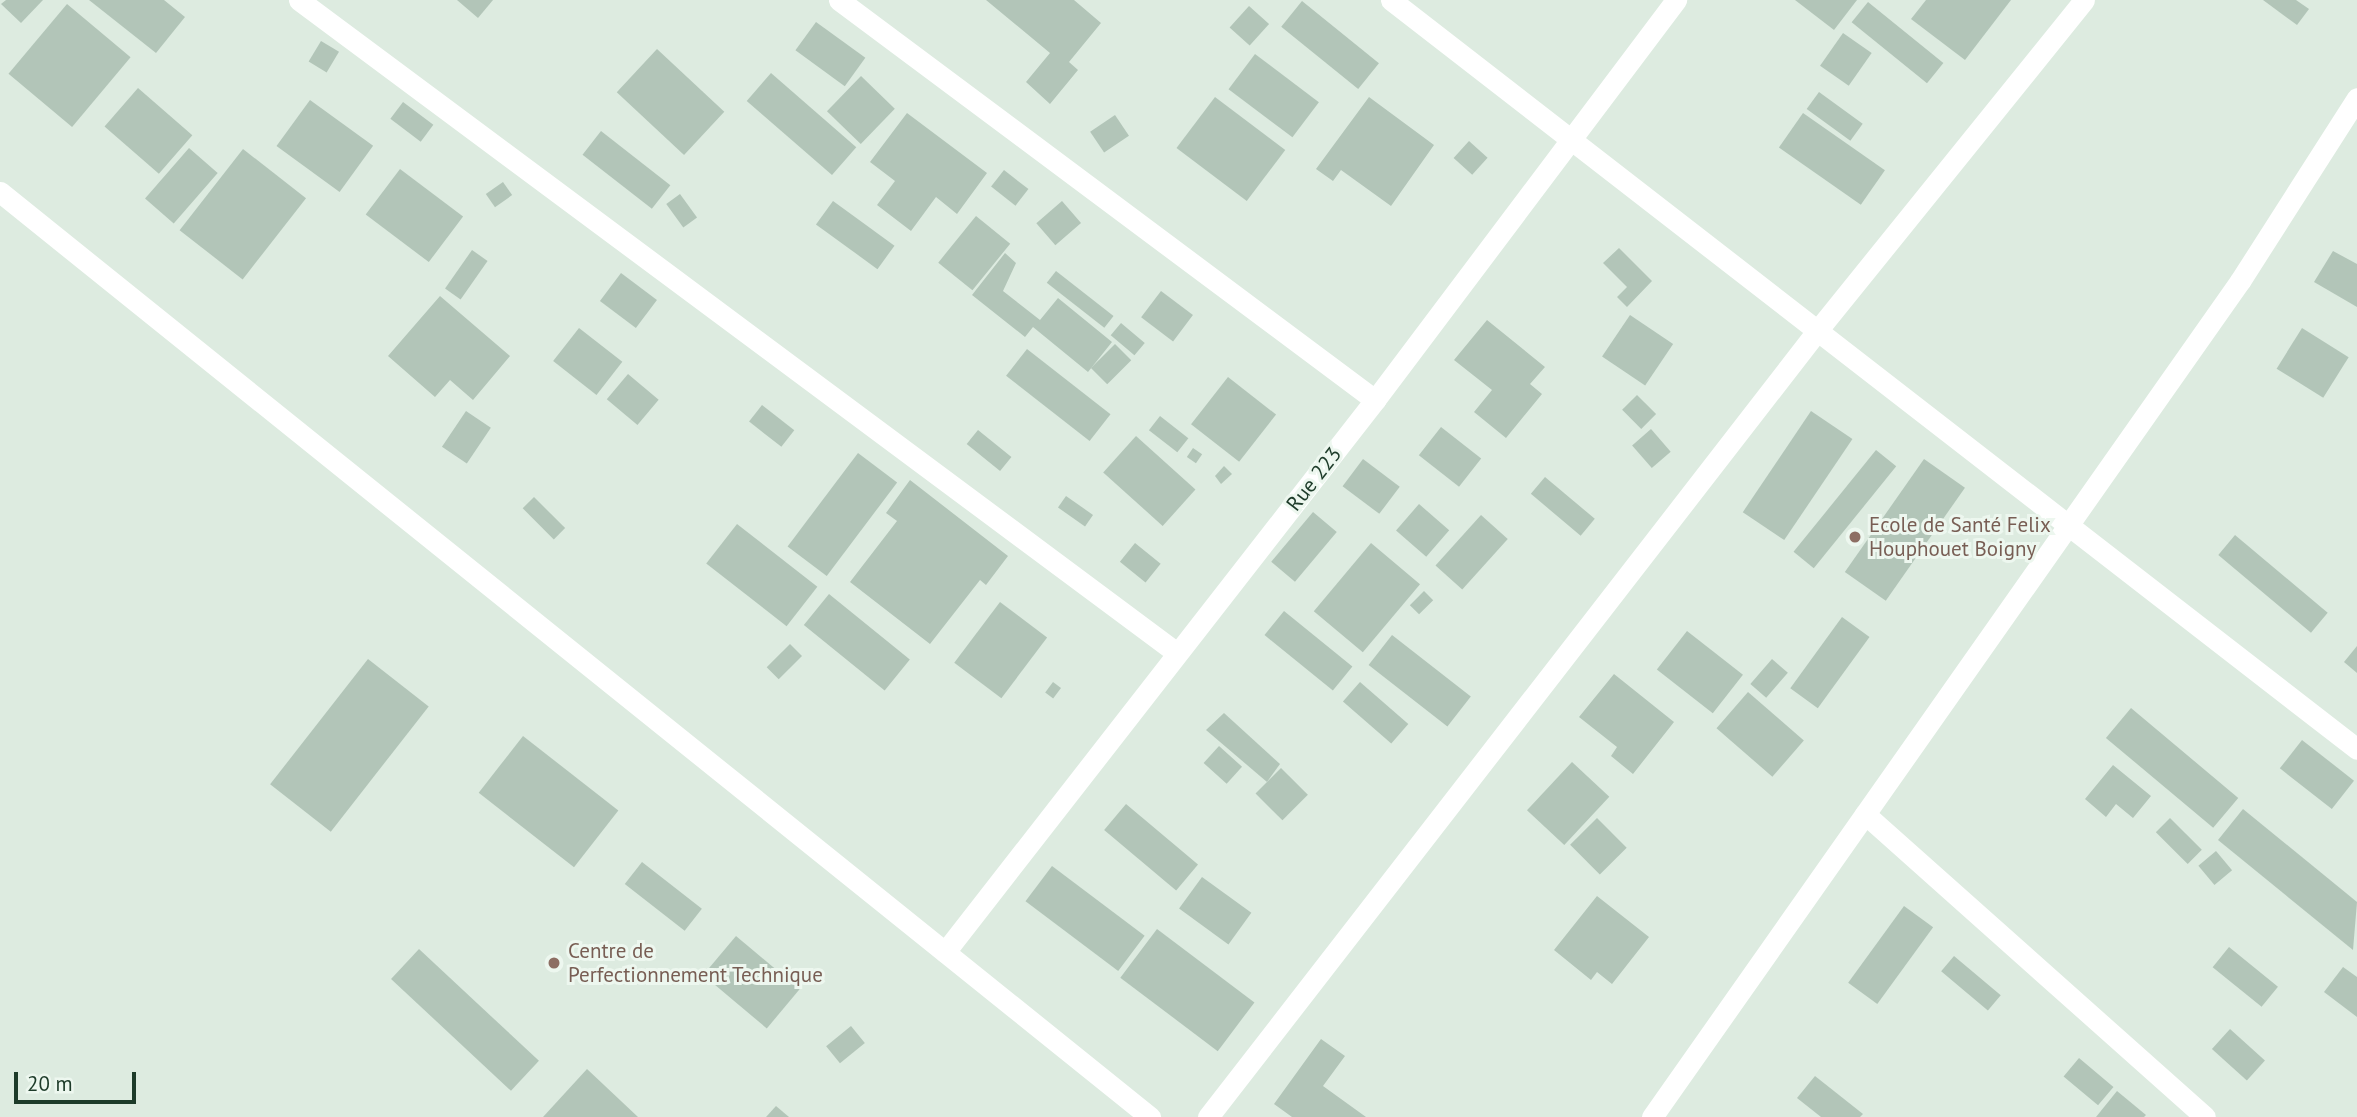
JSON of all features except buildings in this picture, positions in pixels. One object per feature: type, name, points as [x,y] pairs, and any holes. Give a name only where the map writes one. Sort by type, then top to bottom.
[{"type":"street","points":[[299,0],[1177,653]]},
{"type":"street","points":[[839,0],[1375,400]]},
{"type":"street","points":[[1391,0],[1817,331],[2069,522],[2357,749]]},
{"type":"street","name":"Rue 223","points":[[944,952],[1375,400],[1676,0]]},
{"type":"street","points":[[1208,1117],[1817,331],[2084,0]]},
{"type":"street","points":[[1652,1117],[2240,281],[2357,98]]},
{"type":"street","points":[[0,192],[1150,1117]]},
{"type":"street","points":[[1865,814],[2205,1117]]},
{"type":"place","name":"Ecole de Santé Felix Houphouet Boigny","points":[[1855,537]]},
{"type":"place","name":"Centre de Perfectionnement Technique","points":[[554,963]]}]
